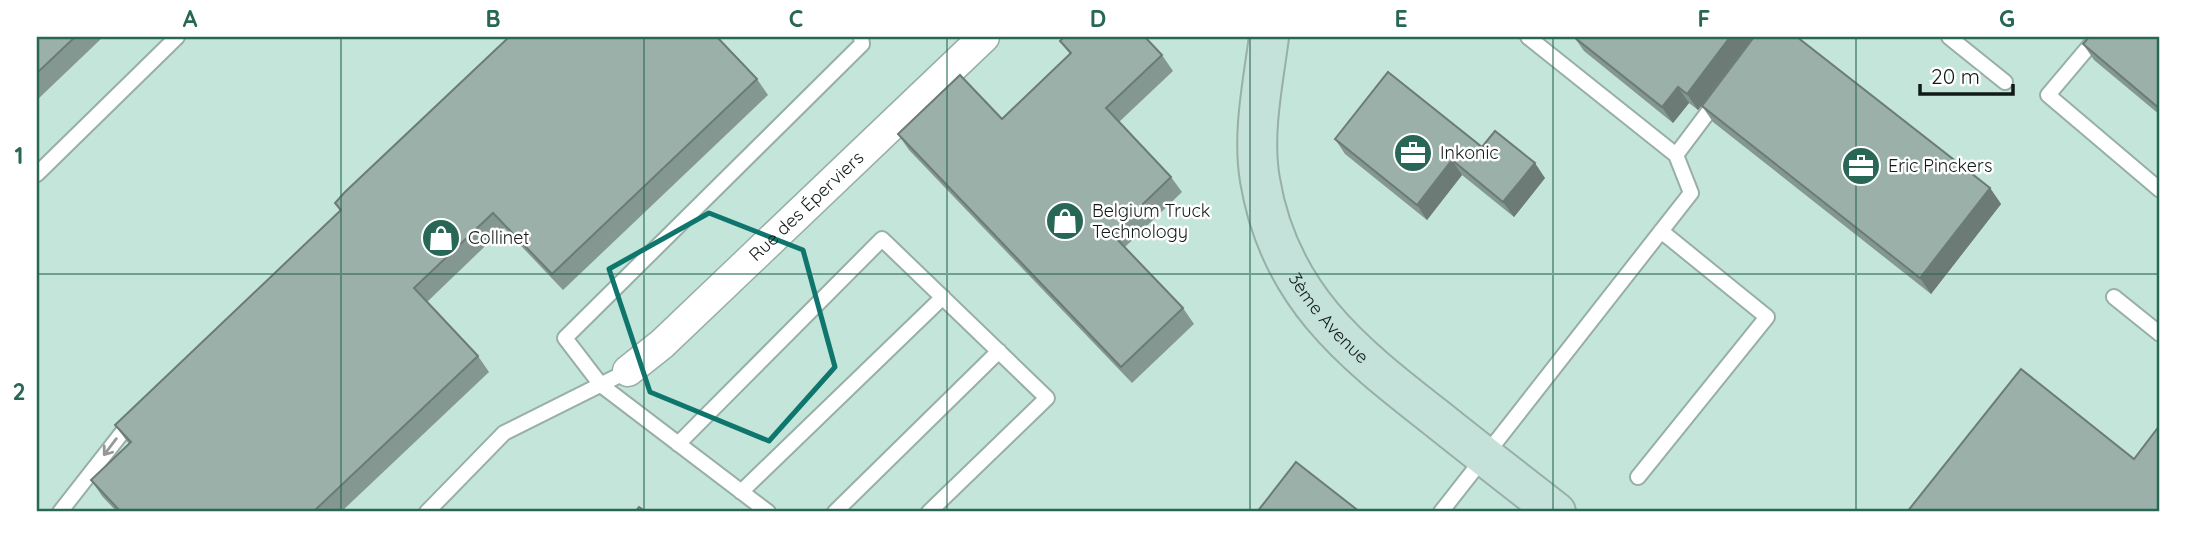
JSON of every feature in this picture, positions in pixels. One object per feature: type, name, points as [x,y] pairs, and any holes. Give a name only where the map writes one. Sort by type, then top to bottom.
[{"type":"street","name":"Rue des Éperviers","points":[[628,371],[662,344],[984,37]]},
{"type":"street","name":"3ème Avenue","points":[[1269,37],[1258,134],[1260,178],[1284,260],[1334,332],[1366,363],[1556,512]]},
{"type":"lane","points":[[37,174],[177,37]]},
{"type":"lane","points":[[768,512],[601,385],[565,338],[862,44],[861,37]]},
{"type":"lane","points":[[1441,512],[1691,193],[1676,155],[1528,37]]},
{"type":"lane","points":[[1949,37],[2005,82]]},
{"type":"lane","points":[[2097,37],[2048,95],[2160,190]]},
{"type":"lane","points":[[1676,155],[1724,90]]},
{"type":"lane","points":[[1638,477],[1767,317],[1661,231]]},
{"type":"lane","points":[[678,444],[882,239],[1047,398],[929,512]]},
{"type":"lane","points":[[2114,297],[2160,334]]},
{"type":"lane","points":[[741,492],[943,298]]},
{"type":"lane","points":[[835,512],[999,351]]},
{"type":"lane","points":[[427,512],[504,433],[628,371]]},
{"type":"lane","points":[[60,512],[124,427],[145,408]]},
{"type":"highlighted area","points":[[709,213],[803,250],[835,367],[769,441],[650,392],[609,269]]},
{"type":"shaded area","points":[[37,37],[2160,37],[2160,512],[37,512]]},
{"type":"building","points":[[37,37],[75,37],[37,73]]},
{"type":"building","points":[[509,37],[717,37],[757,79],[552,274],[493,213],[414,288],[478,356],[313,512],[121,512],[91,480],[131,442],[115,425],[341,210],[335,203],[345,192]]},
{"type":"building","name":"Belgium Truck Technology","points":[[1064,37],[1145,37],[1162,55],[1106,108],[1171,177],[1112,234],[1183,308],[1121,367],[898,134],[960,75],[1002,119],[1071,53],[1060,41]]},
{"type":"building","points":[[1574,37],[1730,37],[1687,94],[1678,87],[1662,107]]},
{"type":"building","name":"Eric Pinckers","points":[[1754,37],[1797,37],[1990,188],[1920,278],[1702,106]]},
{"type":"building","points":[[2089,37],[2160,37],[2160,109],[2083,44]]},
{"type":"building","name":"Inkonic","points":[[1388,72],[1482,147],[1495,131],[1535,163],[1503,202],[1452,160],[1417,205],[1335,139]]},
{"type":"building","points":[[2021,369],[2134,459],[2160,425],[2160,512],[1907,512]]},
{"type":"building","points":[[1296,462],[1360,512],[1257,512]]},
{"type":"place","name":"Inkonic","points":[[1413,153]]},
{"type":"place","name":"Eric Pinckers","points":[[1861,166]]},
{"type":"place","name":"Belgium Truck Technology","points":[[1065,221]]},
{"type":"place","name":"Collinet","points":[[441,238]]}]
